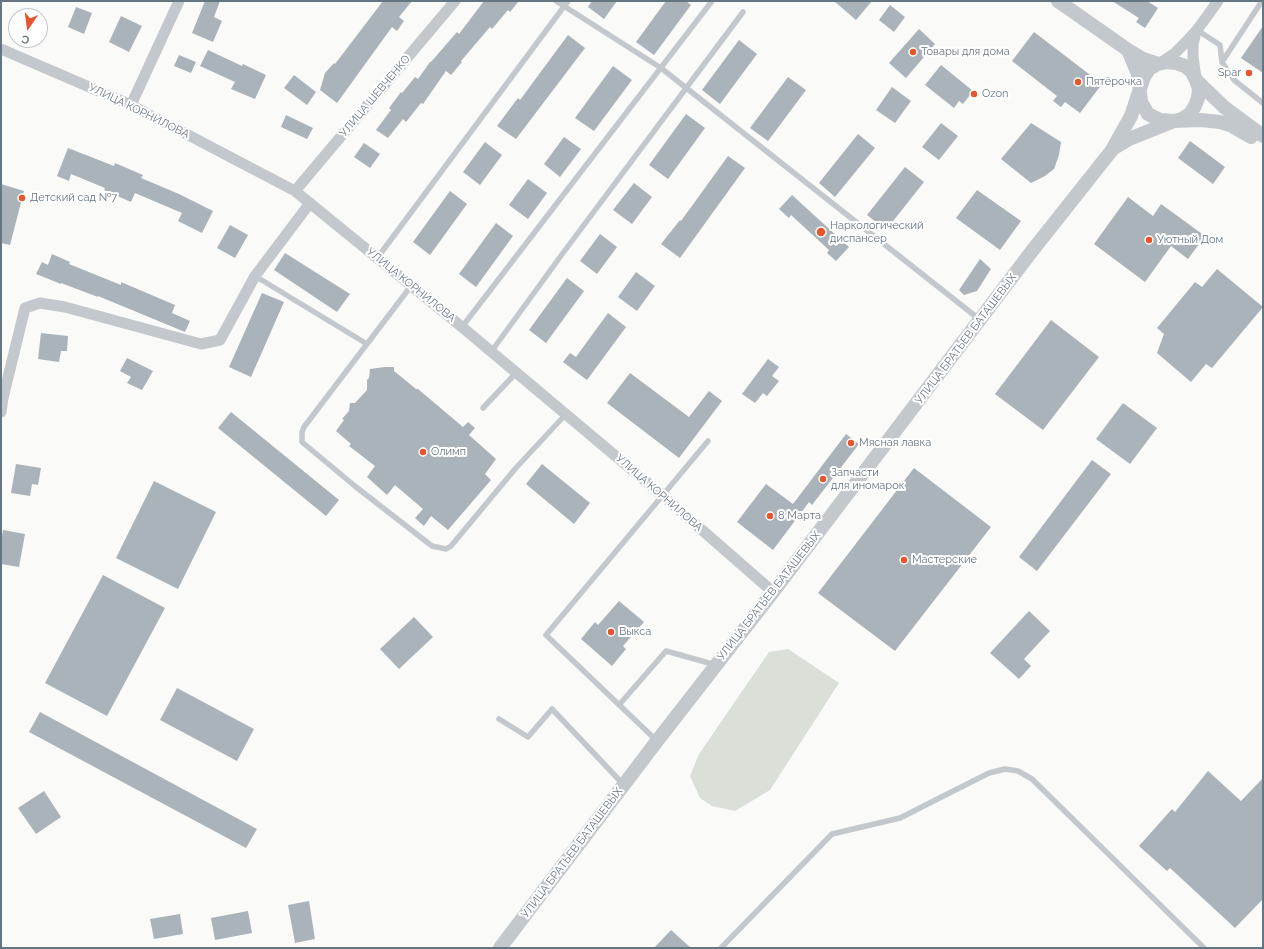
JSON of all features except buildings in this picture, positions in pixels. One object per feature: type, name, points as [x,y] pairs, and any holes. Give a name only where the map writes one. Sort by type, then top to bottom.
[{"type":"street","points":[[131,105],[179,1]]},
{"type":"street","name":"УЛИЦА ШЕВЧЕНКО","points":[[295,191],[455,1]]},
{"type":"street","points":[[1058,1],[1143,59],[1158,64],[1167,62],[1185,66],[1192,72],[1196,80],[1224,107],[1263,136]]},
{"type":"street","points":[[1139,89],[1149,69],[1175,53],[1197,30],[1218,1]]},
{"type":"street","points":[[1196,80],[1192,57],[1193,44],[1197,30]]},
{"type":"street","name":"УЛИЦА КОРНИЛОВА","points":[[1,49],[131,105],[295,191],[378,257],[566,414],[773,592]]},
{"type":"street","points":[[1128,50],[1138,74],[1139,89]]},
{"type":"street","name":"УЛИЦА БРАТЬЕВ БАТАШЕВЫХ","points":[[1112,150],[1129,139],[1186,116],[1195,106],[1198,98],[1199,89],[1196,80]]},
{"type":"street","name":"УЛИЦА БРАТЬЕВ БАТАШЕВЫХ","points":[[1139,89],[1141,102],[1148,114],[1160,120],[1201,120],[1220,122],[1230,125],[1263,145]]},
{"type":"street","name":"УЛИЦА БРАТЬЕВ БАТАШЕВЫХ","points":[[500,948],[1032,251],[1112,150],[1131,116],[1139,89]]},
{"type":"street","points":[[1,412],[2,398],[25,308],[40,303],[65,307],[201,344],[220,340],[255,276],[310,203]]},
{"type":"lane","points":[[556,1],[661,68],[980,320]]},
{"type":"lane","points":[[378,257],[568,1]]},
{"type":"lane","points":[[462,327],[712,1]]},
{"type":"lane","points":[[1222,62],[1262,1]]},
{"type":"lane","points":[[491,352],[743,12]]},
{"type":"lane","points":[[1197,30],[1220,46],[1222,62],[1234,80],[1263,103]]},
{"type":"lane","points":[[255,276],[366,344]]},
{"type":"lane","points":[[411,286],[304,427],[302,432],[302,442],[356,487],[432,546],[446,549],[451,546],[515,469],[566,414]]},
{"type":"lane","points":[[482,408],[516,373]]},
{"type":"lane","points":[[657,741],[546,635],[708,441]]},
{"type":"lane","points":[[619,705],[666,651],[717,665]]},
{"type":"lane","points":[[499,719],[528,737],[552,709],[624,785]]},
{"type":"lane","points":[[721,948],[832,834],[900,818],[989,773],[1005,769],[1018,771],[1032,779],[1204,948]]},
{"type":"shaded area","points":[[788,649],[839,683],[770,790],[735,811],[712,806],[700,798],[690,776],[699,754],[769,652]]},
{"type":"place","name":"Товары для дома","points":[[913,52]]},
{"type":"place","name":"Spar","points":[[1249,73]]},
{"type":"place","name":"Пятёрочка","points":[[1078,82]]},
{"type":"place","name":"Ozon","points":[[974,94]]},
{"type":"place","name":"Детский сад №7","points":[[22,198]]},
{"type":"place","name":"Наркологический диспансер","points":[[821,232]]},
{"type":"place","name":"Уютный Дом","points":[[1149,240]]},
{"type":"place","name":"Мясная лавка","points":[[851,443]]},
{"type":"place","name":"Олимп","points":[[423,452]]},
{"type":"place","name":"Запчасти для иномарок","points":[[823,479]]},
{"type":"place","name":"8 Марта","points":[[770,516]]},
{"type":"place","name":"Мастерские","points":[[904,560]]},
{"type":"place","name":"Выкса","points":[[611,632]]}]
